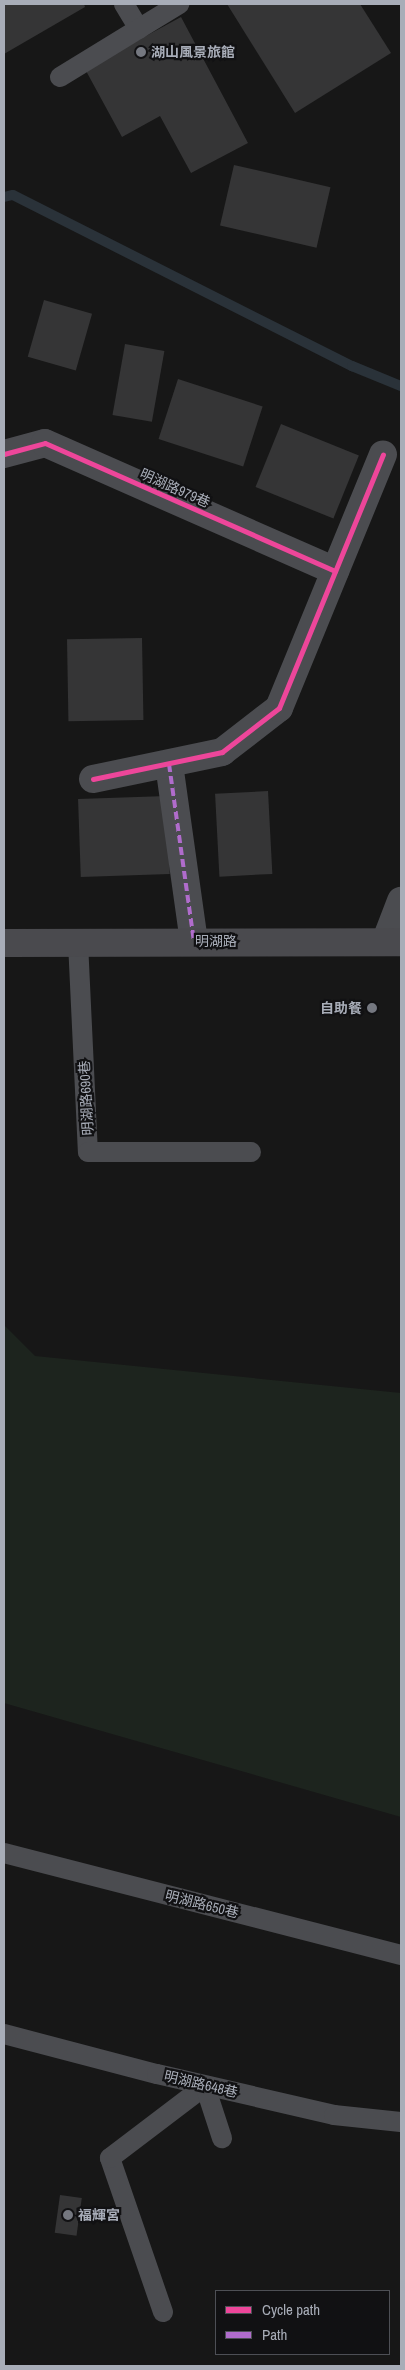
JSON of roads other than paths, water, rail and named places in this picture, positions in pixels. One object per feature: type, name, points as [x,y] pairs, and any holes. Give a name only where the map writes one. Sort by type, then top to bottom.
[{"type":"main road","name":"明湖路","points":[[4,943],[394,941]]},
{"type":"street","name":"明湖路979巷","points":[[4,454],[45,443],[335,571]]},
{"type":"street","points":[[92,779],[222,752],[279,708],[383,454]]},
{"type":"street","points":[[169,764],[194,941]]},
{"type":"street","name":"明湖路","points":[[394,941],[401,901]]},
{"type":"lane","points":[[124,4],[139,28]]},
{"type":"lane","points":[[60,77],[179,4]]},
{"type":"lane","name":"明湖路690巷","points":[[78,942],[88,1152],[252,1152]]},
{"type":"lane","name":"明湖路650巷","points":[[4,1853],[401,1955]]},
{"type":"lane","name":"明湖路648巷","points":[[4,2034],[205,2086],[334,2115],[401,2122]]},
{"type":"lane","points":[[163,2312],[110,2158],[205,2086],[222,2138]]},
{"type":"waterway","points":[[4,197],[13,195],[352,366],[401,386]]},
{"type":"place","name":"湖山風景旅館","points":[[141,52]]},
{"type":"place","name":"自助餐","points":[[372,1008]]},
{"type":"place","name":"福輝宮","points":[[68,2215]]}]
